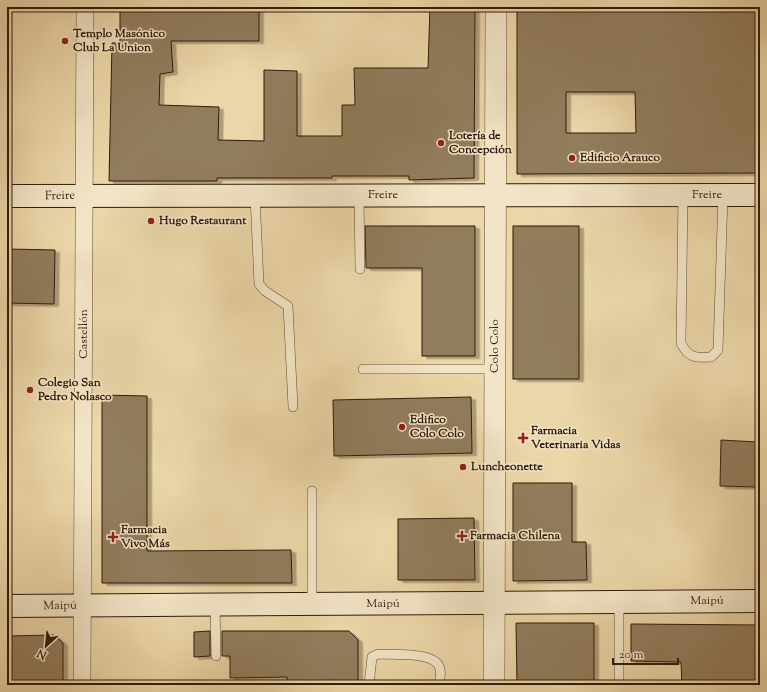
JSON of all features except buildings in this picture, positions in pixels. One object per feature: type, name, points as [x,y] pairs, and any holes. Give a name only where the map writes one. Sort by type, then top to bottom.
[{"type":"main road","name":"Freire","points":[[7,196],[760,195]]},
{"type":"main road","name":"Maipú","points":[[7,606],[760,601]]},
{"type":"street","name":"Castellón","points":[[82,685],[85,7]]},
{"type":"street","name":"Colo Colo","points":[[494,685],[496,7]]},
{"type":"lane","points":[[683,195],[681,343],[685,352],[697,358],[711,358],[718,350],[723,195]]},
{"type":"lane","points":[[255,196],[259,284],[265,291],[288,306],[293,407]]},
{"type":"lane","points":[[359,196],[360,268]]},
{"type":"lane","points":[[363,369],[495,369]]},
{"type":"lane","points":[[312,491],[312,604]]},
{"type":"lane","points":[[619,602],[619,685]]},
{"type":"lane","points":[[215,605],[216,656]]},
{"type":"lane","points":[[370,685],[370,662],[372,657],[378,654],[428,656],[436,662],[440,669],[440,685]]},
{"type":"place","name":"Templo Masónico Club La Union","points":[[65,41]]},
{"type":"place","name":"Lotería de Concepción","points":[[441,143]]},
{"type":"place","name":"Edificio Arauco","points":[[572,158]]},
{"type":"place","name":"Hugo Restaurant","points":[[151,221]]},
{"type":"place","name":"Colegio San Pedro Nolasco","points":[[30,390]]},
{"type":"place","name":"Edifico Colo Colo","points":[[402,427]]},
{"type":"place","name":"Farmacia Veterinaria Vidas","points":[[523,438]]},
{"type":"place","name":"Luncheonette","points":[[463,467]]},
{"type":"place","name":"Farmacia Chilena","points":[[462,536]]},
{"type":"place","name":"Farmacia Vivo Más","points":[[113,537]]}]
